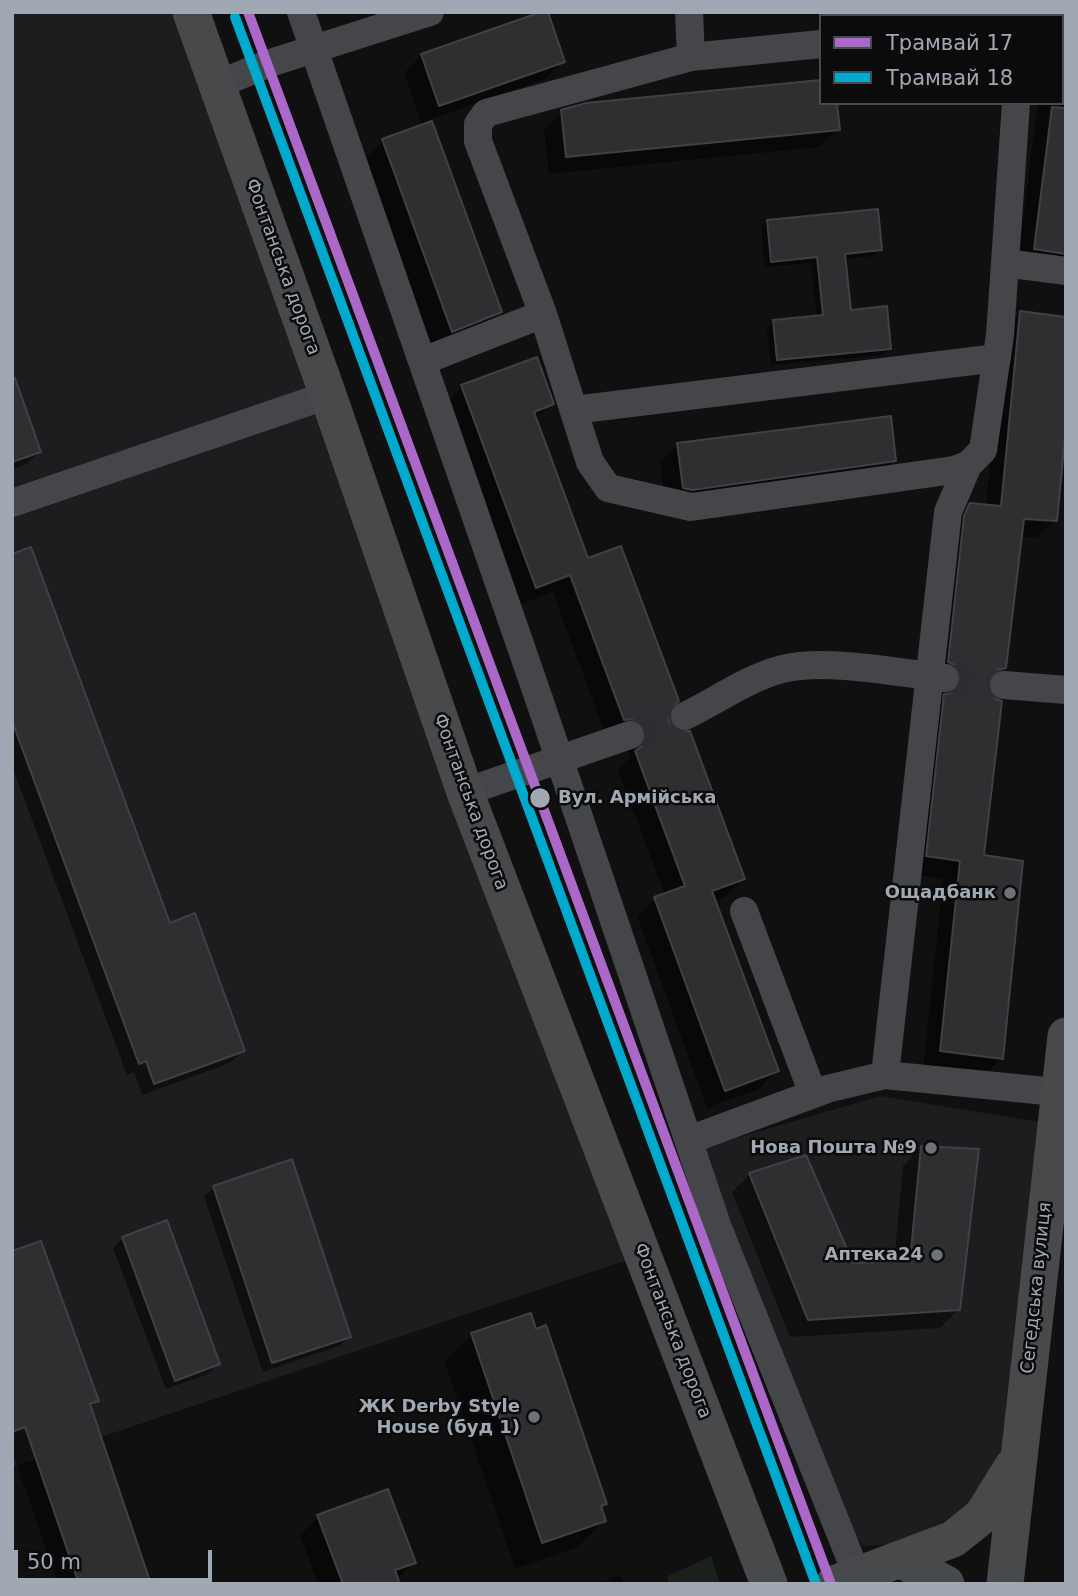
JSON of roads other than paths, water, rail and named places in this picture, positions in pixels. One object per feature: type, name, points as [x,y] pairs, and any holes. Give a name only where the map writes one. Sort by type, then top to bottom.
[{"type":"main road","name":"Фонтанська дорога","points":[[191,12],[328,395],[465,792],[769,1584]]},
{"type":"main road","name":"Сегедська вулиця","points":[[1005,1584],[1063,1093],[1066,1036]]},
{"type":"main road","name":"Сегедська вулиця","points":[[845,1579],[953,1539],[982,1516],[1018,1457]]},
{"type":"main road","points":[[900,1559],[946,1584]]},
{"type":"street","points":[[301,12],[560,760],[718,1228],[845,1579]]},
{"type":"street","points":[[217,85],[267,64],[430,12]]},
{"type":"street","points":[[689,12],[691,57]]},
{"type":"street","points":[[819,44],[691,57],[486,113],[478,124],[478,141],[543,314],[590,462],[608,488],[691,507],[954,470],[968,465]]},
{"type":"street","points":[[885,1075],[937,677],[948,512],[968,465],[983,450],[997,358],[1016,105]]},
{"type":"street","points":[[1005,263],[1066,271]]},
{"type":"street","points":[[423,362],[543,314]]},
{"type":"street","points":[[573,410],[997,358]]},
{"type":"street","points":[[12,503],[328,395]]},
{"type":"street","points":[[685,716],[765,675],[784,669],[808,666],[845,667],[937,677]]},
{"type":"street","points":[[1004,685],[1066,690]]},
{"type":"street","points":[[465,792],[630,735]]},
{"type":"street","points":[[744,911],[813,1094]]},
{"type":"street","points":[[689,1140],[813,1094],[885,1075],[1063,1093]]},
{"type":"tunnel","points":[[945,678],[1004,685]]},
{"type":"tunnel","points":[[630,735],[685,716]]},
{"type":"tram line","name":"17","points":[[248,12],[831,1584]]},
{"type":"tram line","name":"18","points":[[235,17],[816,1584]]},
{"type":"place","name":"Вул. Армійська","points":[[540,798]]},
{"type":"place","name":"Ощадбанк","points":[[1010,893]]},
{"type":"place","name":"Нова Пошта №9","points":[[931,1148]]},
{"type":"place","name":"Аптека24","points":[[937,1255]]},
{"type":"place","name":"ЖК Derby Style House (буд 1)","points":[[534,1417]]}]
